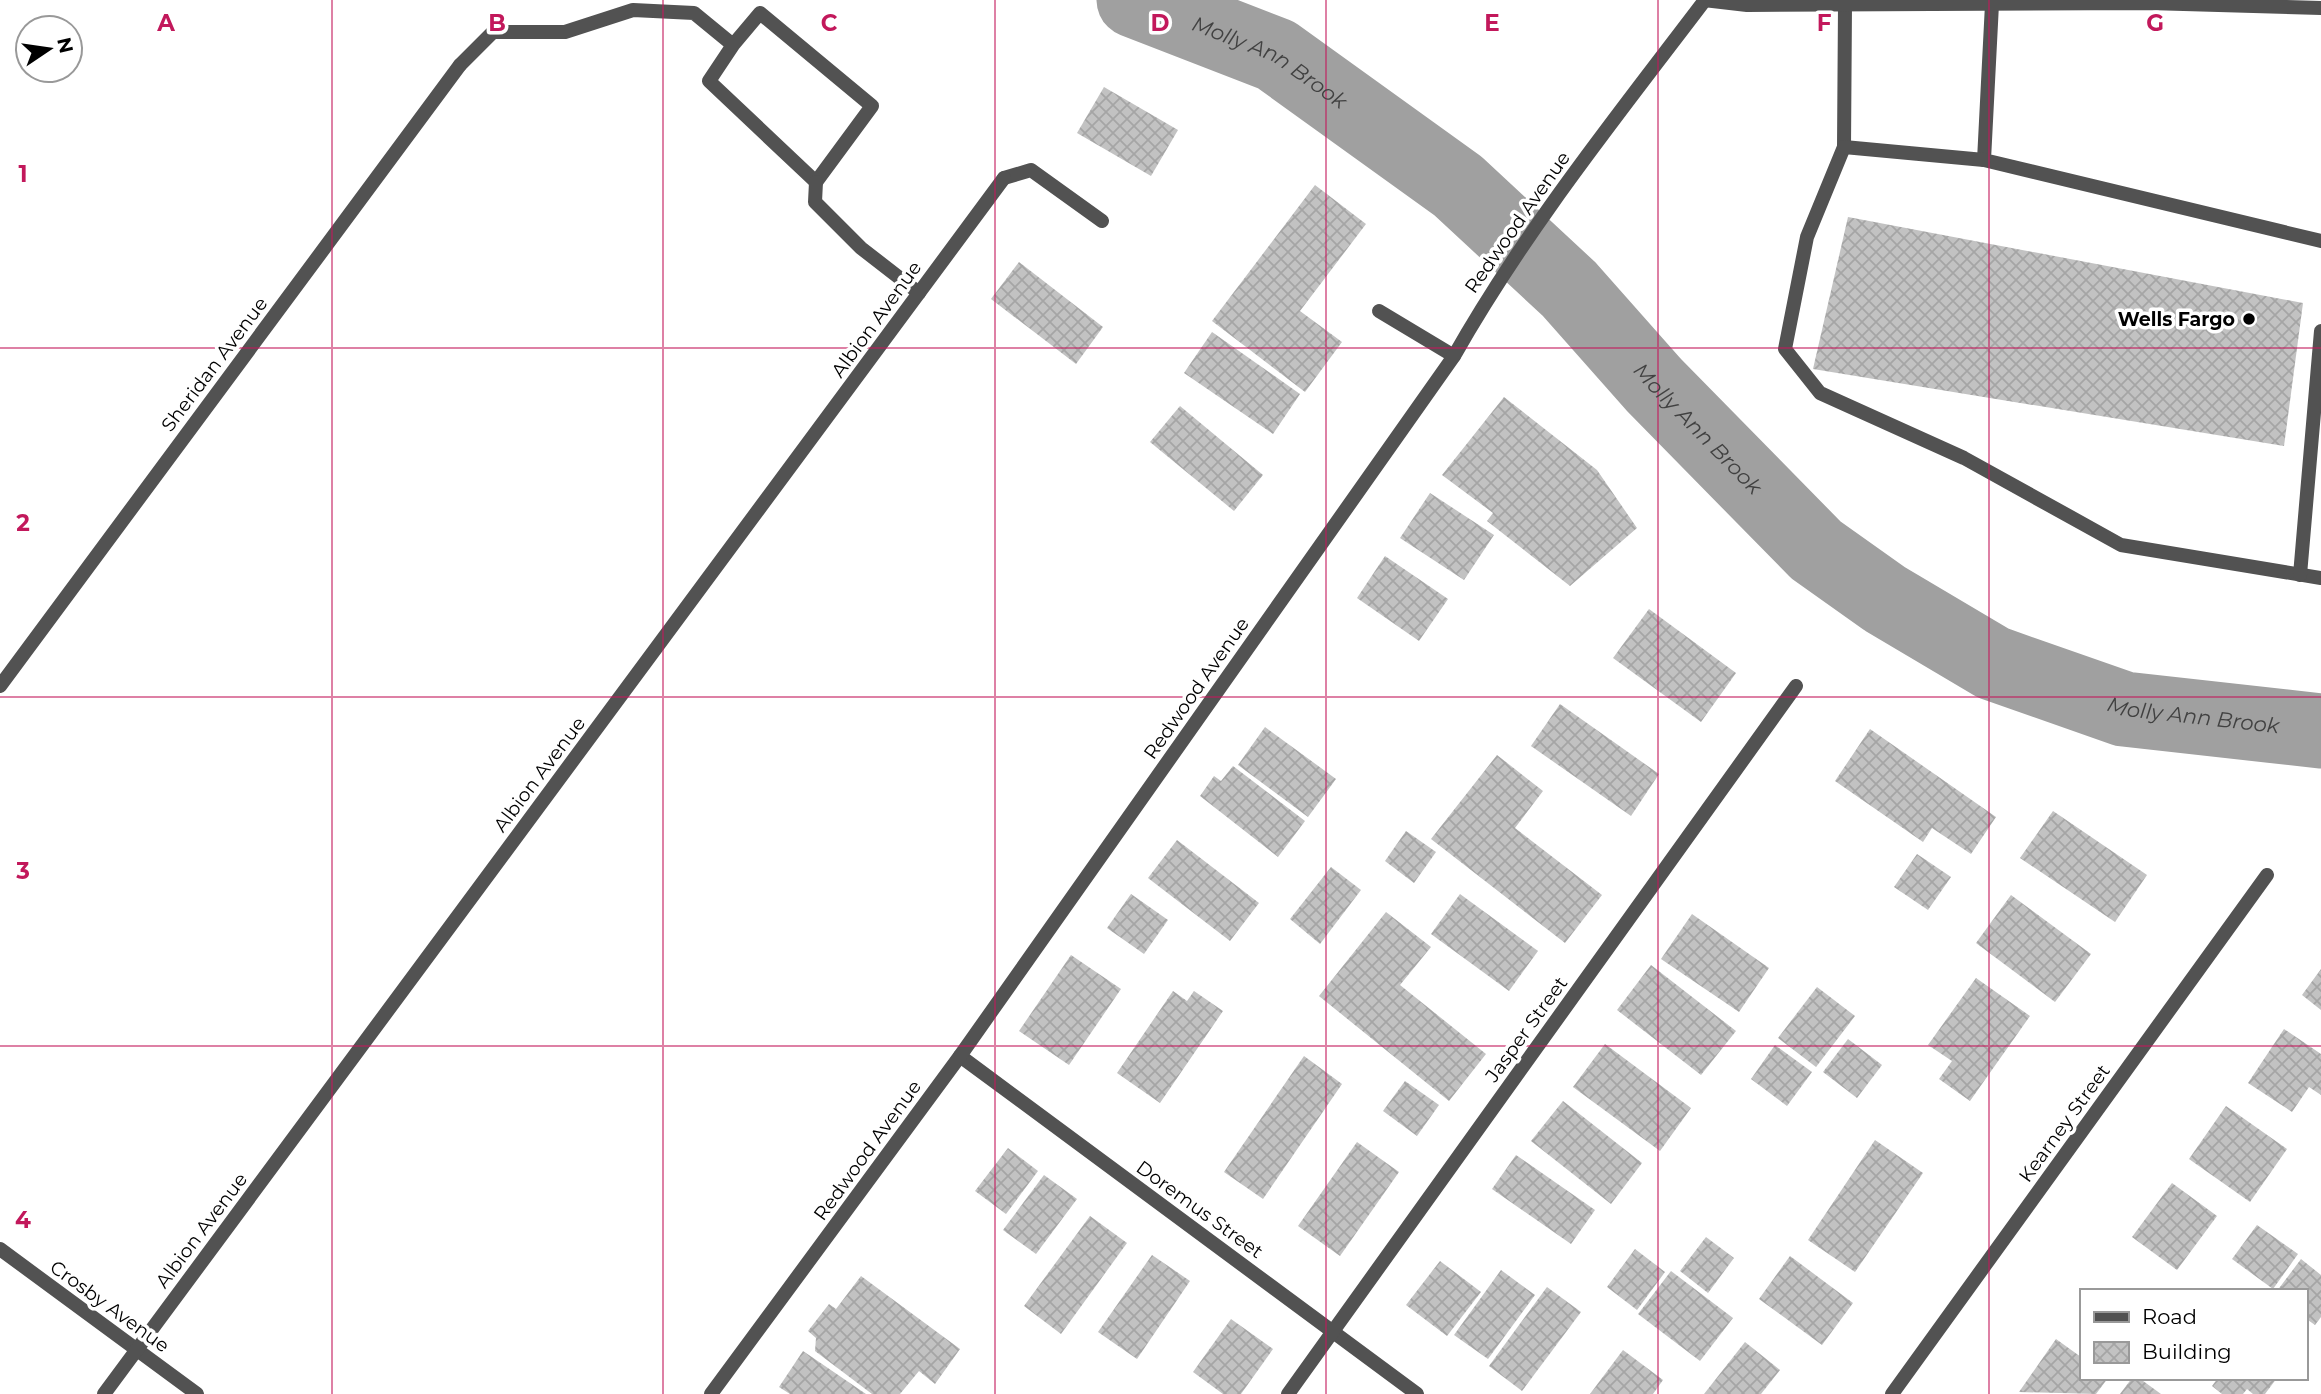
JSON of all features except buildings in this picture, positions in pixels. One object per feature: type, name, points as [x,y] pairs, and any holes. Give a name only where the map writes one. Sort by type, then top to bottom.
[{"type":"street","points":[[1704,0],[1747,5],[2213,2],[2321,8]]},
{"type":"street","name":"Redwood Avenue","points":[[711,1394],[960,1056],[1454,356],[1488,295],[1552,201],[1704,0]]},
{"type":"street","points":[[1984,160],[1992,4]]},
{"type":"street","points":[[1845,5],[1844,147],[1807,237],[1785,349],[1821,393],[1964,458],[2121,545],[2321,578]]},
{"type":"street","name":"Sheridan Avenue","points":[[0,686],[460,65],[493,32],[565,32],[633,10],[694,13],[733,45]]},
{"type":"street","points":[[816,182],[709,81],[733,45],[760,13],[872,106],[816,182],[815,202],[861,248],[919,293]]},
{"type":"street","points":[[1844,147],[1984,160],[2321,241]]},
{"type":"street","name":"Albion Avenue","points":[[104,1394],[1004,178],[1031,170],[1102,221]]},
{"type":"street","points":[[1378,312],[1454,356]]},
{"type":"street","points":[[2300,575],[2321,331]]},
{"type":"street","name":"Jasper Street","points":[[1288,1394],[1796,686]]},
{"type":"street","name":"Kearney Street","points":[[1892,1394],[2267,875]]},
{"type":"street","name":"Doremus Street","points":[[960,1056],[1418,1394]]},
{"type":"street","name":"Crosby Avenue","points":[[0,1249],[197,1394]]},
{"type":"waterway","name":"Molly Ann Brook","points":[[1134,0],[1276,55],[1458,186],[1569,289],[1654,385],[1816,550],[1885,599],[1993,663],[2124,709],[2321,731]]},
{"type":"place","name":"Wells Fargo","points":[[2249,319]]}]
